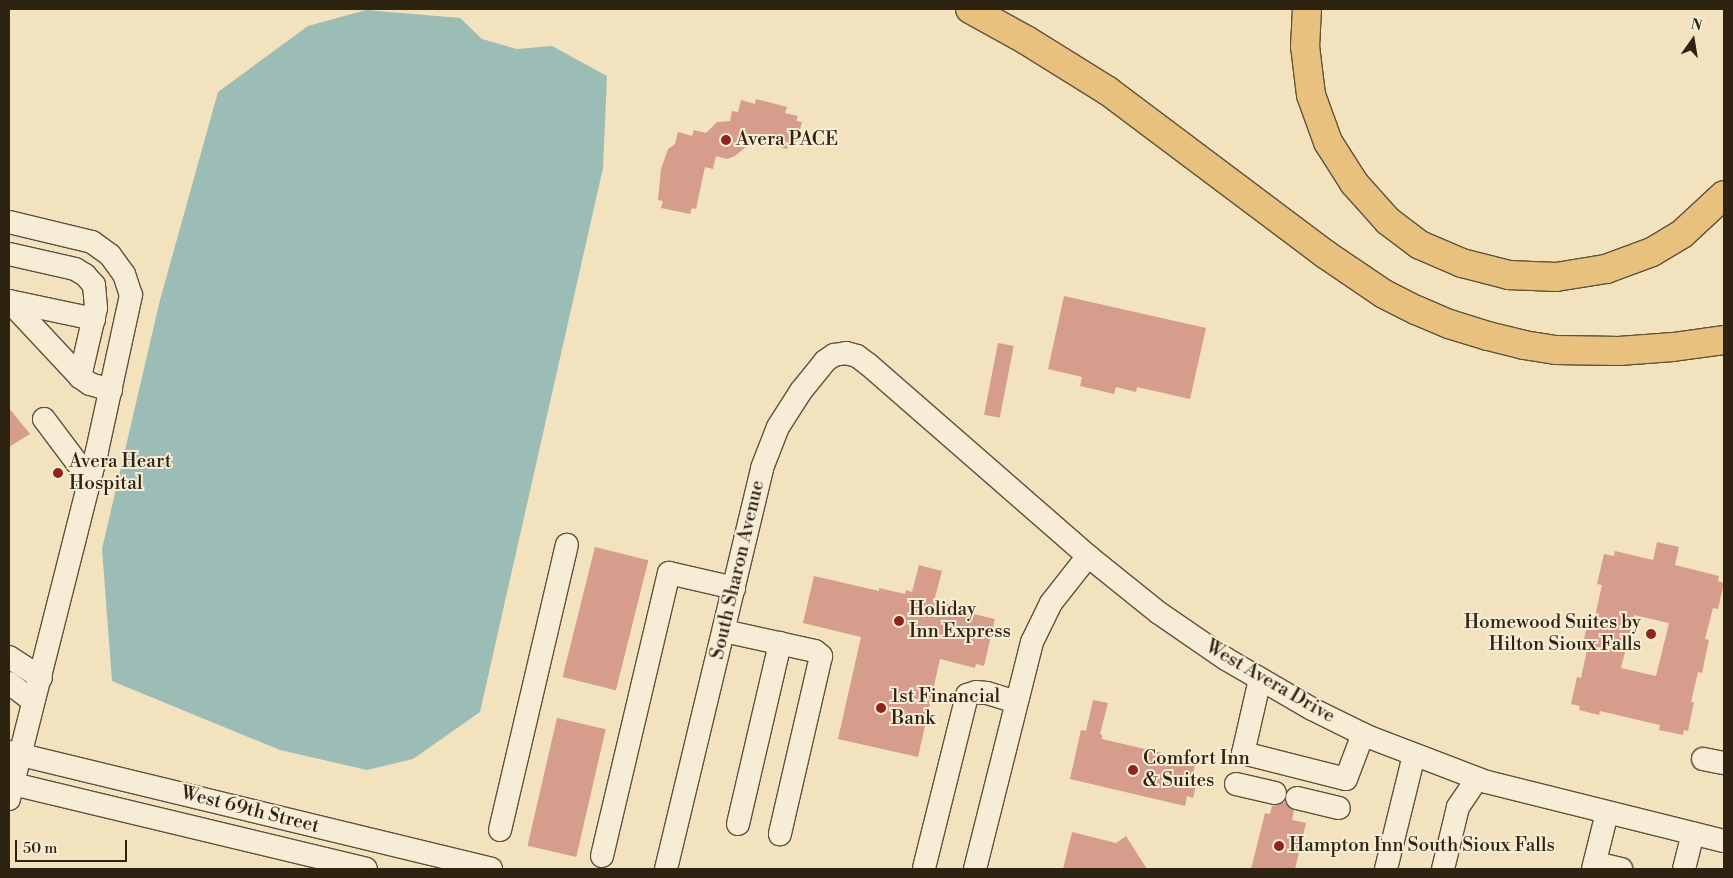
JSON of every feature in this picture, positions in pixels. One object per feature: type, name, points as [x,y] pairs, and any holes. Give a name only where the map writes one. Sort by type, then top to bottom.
[{"type":"highway","points":[[970,9],[1026,40],[1108,91],[1325,254],[1384,294],[1416,310],[1449,324],[1524,345],[1589,351],[1673,347],[1724,348]]},
{"type":"highway","points":[[1307,9],[1305,46],[1311,95],[1328,142],[1354,183],[1388,221],[1420,244],[1462,263],[1510,275],[1556,278],[1606,269],[1652,252],[1682,234],[1724,195]]},
{"type":"highway","points":[[1673,347],[1724,340]]},
{"type":"street","points":[[9,222],[92,242],[110,255],[124,274],[130,295],[112,390],[41,678],[15,753],[10,788]]},
{"type":"street","points":[[9,254],[74,269],[94,285],[97,297],[94,319],[80,377]]},
{"type":"street","points":[[9,301],[80,377],[90,384],[112,390]]},
{"type":"street","points":[[9,301],[94,319]]},
{"type":"street","name":"South Sharon Avenue","points":[[666,869],[762,468],[778,428],[800,391],[825,360],[834,355],[846,353],[857,356],[890,384]]},
{"type":"street","name":"West Avera Drive","points":[[890,384],[1088,556],[1159,613],[1226,659],[1312,709],[1363,734],[1477,779],[1724,841]]},
{"type":"street","points":[[44,419],[89,478]]},
{"type":"street","points":[[500,830],[567,546]]},
{"type":"street","points":[[975,869],[1032,642],[1043,616],[1088,556]]},
{"type":"street","points":[[602,856],[669,573],[734,588]]},
{"type":"street","points":[[724,631],[815,651],[821,656],[780,834]]},
{"type":"street","points":[[738,824],[780,643]]},
{"type":"street","points":[[9,657],[41,678]]},
{"type":"street","points":[[1260,679],[1243,753],[1346,779],[1363,734]]},
{"type":"street","points":[[9,683],[33,701]]},
{"type":"street","points":[[924,868],[967,694],[976,692],[987,693],[1016,702]]},
{"type":"street","name":"West 69th Street","points":[[15,753],[491,869]]},
{"type":"street","points":[[1386,869],[1414,755]]},
{"type":"street","points":[[1443,869],[1458,807],[1477,779]]},
{"type":"street","points":[[1236,784],[1276,793]]},
{"type":"street","name":"West 69th Street","points":[[10,788],[366,869]]},
{"type":"street","points":[[1297,798],[1339,808]]},
{"type":"street","points":[[1607,813],[1594,866],[1621,869]]},
{"type":"street","points":[[1684,869],[1693,833]]},
{"type":"water","points":[[366,10],[460,18],[482,39],[517,49],[552,46],[607,76],[603,168],[480,712],[413,759],[367,770],[280,750],[112,681],[102,549],[160,300],[218,92],[308,26]]},
{"type":"building","points":[[756,99],[787,107],[785,113],[798,116],[796,121],[802,122],[795,147],[789,145],[787,149],[755,140],[753,148],[747,146],[735,156],[727,159],[716,156],[713,169],[705,167],[696,209],[692,208],[690,214],[661,208],[663,201],[658,200],[661,169],[668,149],[675,144],[678,132],[692,136],[694,130],[706,133],[717,122],[730,121],[732,111],[738,112],[741,100],[755,104]]},
{"type":"building","points":[[1064,296],[1206,328],[1190,399],[1137,387],[1136,392],[1116,387],[1114,394],[1080,386],[1082,377],[1048,369]]},
{"type":"building","points":[[998,343],[1014,346],[1000,418],[984,415]]},
{"type":"building","points":[[9,408],[30,434],[9,447]]},
{"type":"building","points":[[1657,542],[1679,547],[1675,565],[1719,576],[1718,581],[1724,583],[1718,609],[1713,608],[1705,639],[1709,640],[1702,673],[1698,672],[1691,702],[1694,702],[1688,731],[1684,730],[1683,735],[1659,730],[1660,725],[1600,711],[1599,715],[1579,710],[1580,706],[1571,704],[1577,677],[1581,678],[1589,641],[1584,640],[1588,619],[1594,621],[1602,585],[1597,584],[1604,554],[1614,556],[1615,551],[1653,560]],"holes":[[[1634,615],[1669,623],[1656,676],[1621,668]]]},
{"type":"building","points":[[595,547],[648,560],[616,690],[563,677]]},
{"type":"building","points":[[919,565],[942,571],[934,601],[961,607],[960,611],[995,619],[984,666],[976,664],[975,668],[940,659],[918,757],[838,739],[861,637],[803,623],[814,576],[879,591],[879,588],[905,594],[906,590],[912,592]]},
{"type":"building","name":"Comfort Inn & Suites","points":[[1093,700],[1108,703],[1100,734],[1102,739],[1196,761],[1192,779],[1197,781],[1193,798],[1187,796],[1185,806],[1070,779],[1081,730],[1086,731]]},
{"type":"building","points":[[557,718],[606,729],[576,857],[528,846]]},
{"type":"building","name":"Hampton Inn South Sioux Falls","points":[[1285,802],[1294,811],[1292,820],[1306,823],[1295,869],[1251,869],[1265,813],[1270,814],[1272,806]]},
{"type":"building","points":[[1072,832],[1116,843],[1126,836],[1147,869],[1063,869]]},
{"type":"place","name":"Avera PACE","points":[[726,140]]},
{"type":"place","name":"Avera Heart Hospital","points":[[58,473]]},
{"type":"place","name":"Holiday Inn Express","points":[[899,621]]},
{"type":"place","name":"Homewood Suites by Hilton Sioux Falls","points":[[1651,634]]},
{"type":"place","name":"1st Financial Bank","points":[[881,708]]},
{"type":"place","name":"Comfort Inn & Suites","points":[[1133,770]]},
{"type":"place","name":"Hampton Inn South Sioux Falls","points":[[1279,846]]}]
